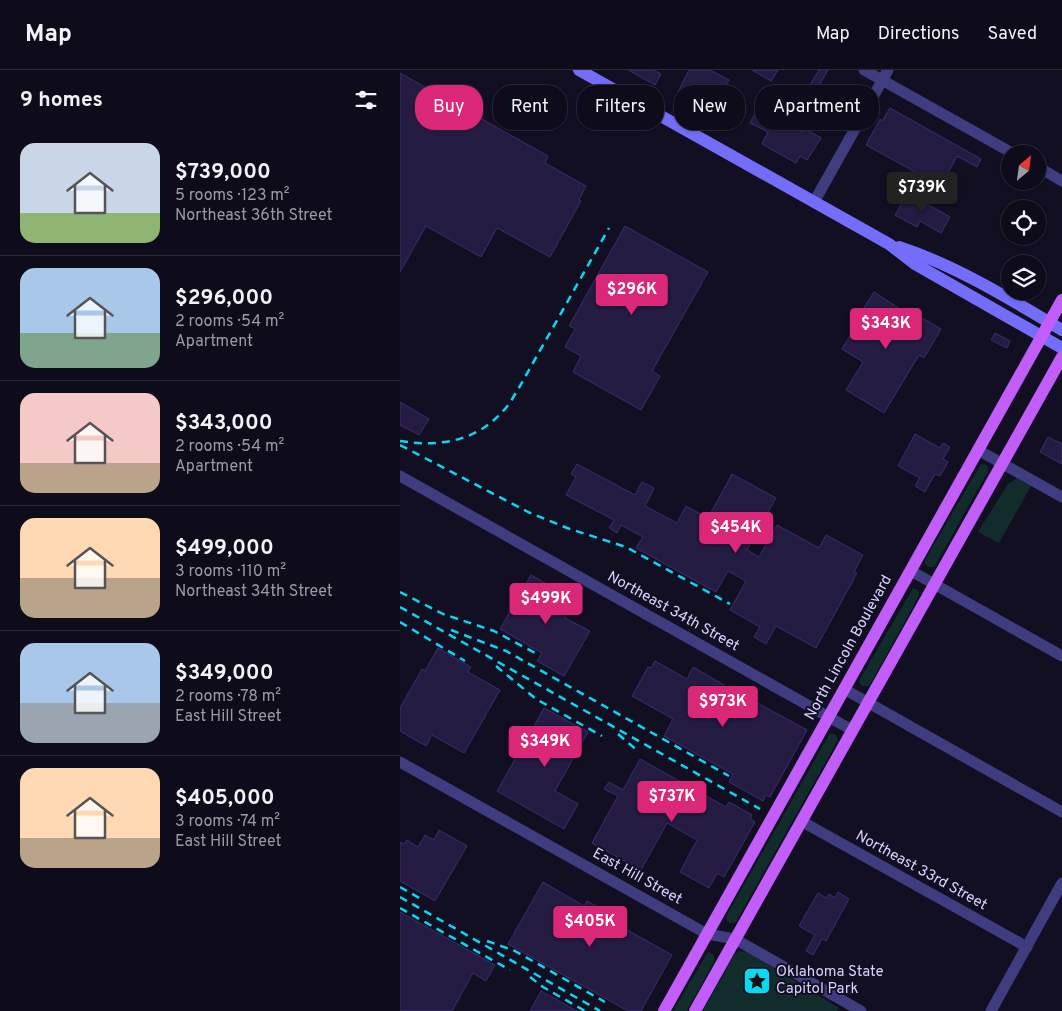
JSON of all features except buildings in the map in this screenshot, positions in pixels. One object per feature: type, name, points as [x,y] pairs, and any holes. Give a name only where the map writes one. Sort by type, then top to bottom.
[{"type":"main road","points":[[579,70],[889,244],[915,264],[1062,348]]},
{"type":"main road","points":[[889,244],[920,254],[969,278],[1062,330]]},
{"type":"main road","name":"North Lincoln Boulevard","points":[[664,1011],[1062,300]]},
{"type":"main road","points":[[695,1011],[1062,357]]},
{"type":"street","points":[[864,70],[885,75],[1001,146]]},
{"type":"street","points":[[814,202],[885,75]]},
{"type":"street","points":[[1046,172],[1062,181]]},
{"type":"street","points":[[978,450],[1062,498]]},
{"type":"street","name":"Northeast 34th Street","points":[[400,476],[852,730]]},
{"type":"street","points":[[911,571],[1062,656]]},
{"type":"street","points":[[844,690],[1062,812]]},
{"type":"street","name":"East Hill Street","points":[[400,762],[707,934],[735,939],[861,1011]]},
{"type":"street","name":"Northeast 33rd Street","points":[[801,821],[1027,948]]},
{"type":"street","points":[[991,1011],[1062,883]]},
{"type":"green space","points":[[981,464],[987,465],[988,471],[936,564],[934,567],[928,567],[925,560]]},
{"type":"green space","points":[[1017,478],[1031,486],[999,543],[978,532],[1008,484]]},
{"type":"green space","points":[[913,588],[918,590],[919,596],[871,683],[869,686],[862,686],[859,682],[860,679]]},
{"type":"green space","points":[[830,733],[836,735],[838,740],[737,920],[735,923],[729,923],[726,918],[727,915]]},
{"type":"green space","name":"Oklahoma State Capitol Park","points":[[739,951],[751,954],[839,1008],[837,1011],[703,1011],[734,955]]},
{"type":"green space","points":[[708,952],[713,954],[715,960],[687,1011],[673,1011]]},
{"type":"railway","points":[[400,441],[428,443],[456,440],[481,430],[503,411],[520,386],[609,228]]},
{"type":"railway","points":[[400,445],[528,512],[567,528],[626,547],[730,604]]},
{"type":"railway","points":[[400,592],[443,614],[494,631],[535,653]]},
{"type":"railway","points":[[400,607],[760,809]]},
{"type":"railway","points":[[400,622],[465,661]]},
{"type":"railway","points":[[451,630],[506,651],[729,776]]},
{"type":"railway","points":[[496,666],[536,699],[602,736]]},
{"type":"railway","points":[[618,734],[639,752]]},
{"type":"railway","points":[[400,887],[421,899]]},
{"type":"railway","points":[[400,897],[600,1011]]},
{"type":"railway","points":[[400,908],[510,970]]},
{"type":"railway","points":[[487,941],[515,951],[605,1002]]},
{"type":"railway","points":[[530,977],[543,987],[585,1011]]},
{"type":"place","name":"Oklahoma State Capitol Park","points":[[757,981]]}]
